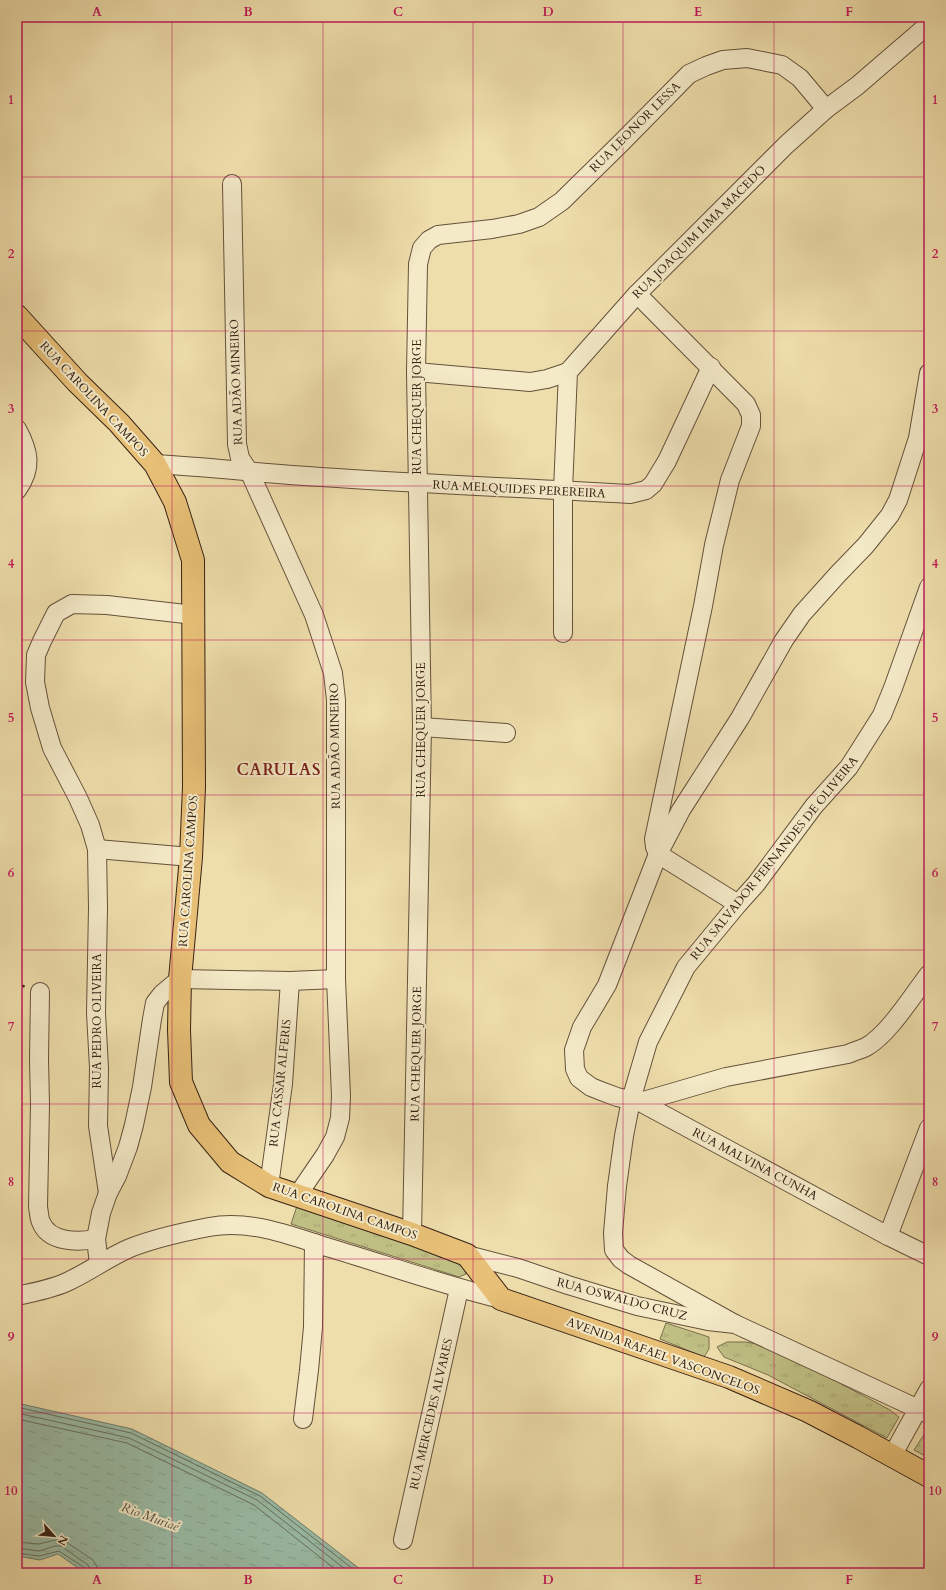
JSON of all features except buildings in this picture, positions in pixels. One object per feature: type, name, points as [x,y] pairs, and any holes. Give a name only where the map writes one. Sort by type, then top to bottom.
[{"type":"main road","name":"RUA CAROLINA CAMPOS","points":[[17,316],[77,382],[119,423],[155,464],[176,502],[193,560],[194,787],[191,857],[180,979],[179,1030],[181,1082],[196,1118],[230,1162],[269,1186],[412,1234],[467,1255]]},
{"type":"main road","points":[[467,1255],[501,1299]]},
{"type":"main road","name":"AVENIDA RAFAEL VASCONCELOS","points":[[501,1299],[729,1378],[808,1411],[929,1476]]},
{"type":"street","name":"RUA JOAQUIM LIMA MACEDO","points":[[568,372],[637,294],[786,145],[826,109],[857,86],[929,24]]},
{"type":"street","name":"RUA LEONOR LESSA","points":[[438,235],[492,229],[519,224],[539,217],[562,201],[689,74],[723,60],[747,58],[782,65],[800,78],[826,109]]},
{"type":"street","name":"RUA ADÃO MINEIRO","points":[[232,184],[237,444],[240,458],[250,473],[314,615],[333,673],[336,700],[336,979],[341,1096],[340,1118],[335,1138],[297,1196]]},
{"type":"street","name":"RUA CHEQUER JORGE","points":[[412,1234],[422,727],[416,372],[418,264],[422,248],[429,240],[438,235]]},
{"type":"street","points":[[637,294],[711,367],[746,404],[751,414],[751,426],[730,480],[714,546],[703,606],[654,839],[655,848],[658,854],[738,904]]},
{"type":"street","name":"RUA MELQUIDES PEREREIRA","points":[[155,464],[207,467],[250,473],[418,484],[630,494],[646,490],[653,484],[667,461],[711,367]]},
{"type":"street","points":[[416,372],[530,382],[547,379],[568,372],[563,490],[562,633]]},
{"type":"street","points":[[658,854],[681,810],[740,718],[784,640],[802,614],[866,545],[890,515],[898,500],[916,444],[929,373]]},
{"type":"street","points":[[17,428],[25,444],[28,455],[28,469],[17,490]]},
{"type":"street","name":"RUA SALVADOR FERNANDES DE OLIVEIRA","points":[[735,1324],[629,1265],[621,1259],[614,1250],[613,1233],[617,1186],[624,1136],[636,1101],[648,1042],[686,967],[756,884],[814,806],[849,767],[882,715],[896,682],[929,587]]},
{"type":"street","name":"RUA PEDRO OLIVEIRA","points":[[108,1193],[98,1126],[96,1013],[98,908],[97,849],[90,825],[78,798],[52,748],[40,708],[35,682],[36,655],[56,613],[72,604],[107,605],[194,615]]},
{"type":"street","points":[[422,727],[506,733]]},
{"type":"street","points":[[97,849],[191,857]]},
{"type":"street","name":"RUA MALVINA CUNHA","points":[[658,854],[607,985],[582,1026],[574,1050],[575,1069],[579,1078],[591,1087],[636,1101],[888,1236],[929,1256]]},
{"type":"street","points":[[636,1101],[726,1077],[848,1054],[865,1047],[876,1039],[890,1025],[929,974]]},
{"type":"street","points":[[99,1264],[96,1239],[101,1213],[119,1169],[134,1126],[143,1080],[152,1019],[156,1004],[162,994],[180,979],[290,981],[336,979]]},
{"type":"street","name":"RUA CASSAR ALFERIS","points":[[269,1186],[283,1084],[290,981]]},
{"type":"street","points":[[40,992],[38,1207],[40,1222],[45,1229],[57,1237],[70,1241],[96,1239]]},
{"type":"street","points":[[888,1236],[929,1128]]},
{"type":"street","points":[[17,1296],[37,1292],[69,1282],[130,1248],[165,1237],[211,1227],[239,1226],[264,1228],[459,1289],[501,1299]]},
{"type":"street","points":[[303,1419],[309,1370],[312,1327],[314,1243]]},
{"type":"street","name":"RUA OSWALDO CRUZ","points":[[467,1255],[518,1268],[637,1306],[678,1315],[735,1324],[924,1411]]},
{"type":"street","name":"RUA MERCEDES ALVARES","points":[[403,1540],[459,1289]]},
{"type":"street","points":[[892,1456],[924,1411],[929,1389]]},
{"type":"green space","points":[[298,1203],[463,1264],[466,1274],[459,1277],[291,1224]]},
{"type":"green space","points":[[666,1323],[709,1337],[709,1349],[704,1357],[660,1339]]},
{"type":"green space","points":[[727,1342],[745,1342],[771,1346],[890,1410],[899,1417],[887,1438],[768,1375],[724,1357],[717,1347]]},
{"type":"green space","points":[[925,1433],[929,1434],[929,1458],[914,1450]]},
{"type":"water","name":"Rio Muriaé","points":[[17,1403],[132,1429],[262,1493],[365,1573],[85,1573],[58,1554],[40,1560],[17,1556]]},
{"type":"district","name":"CARULAS","points":[[279,770]]}]
